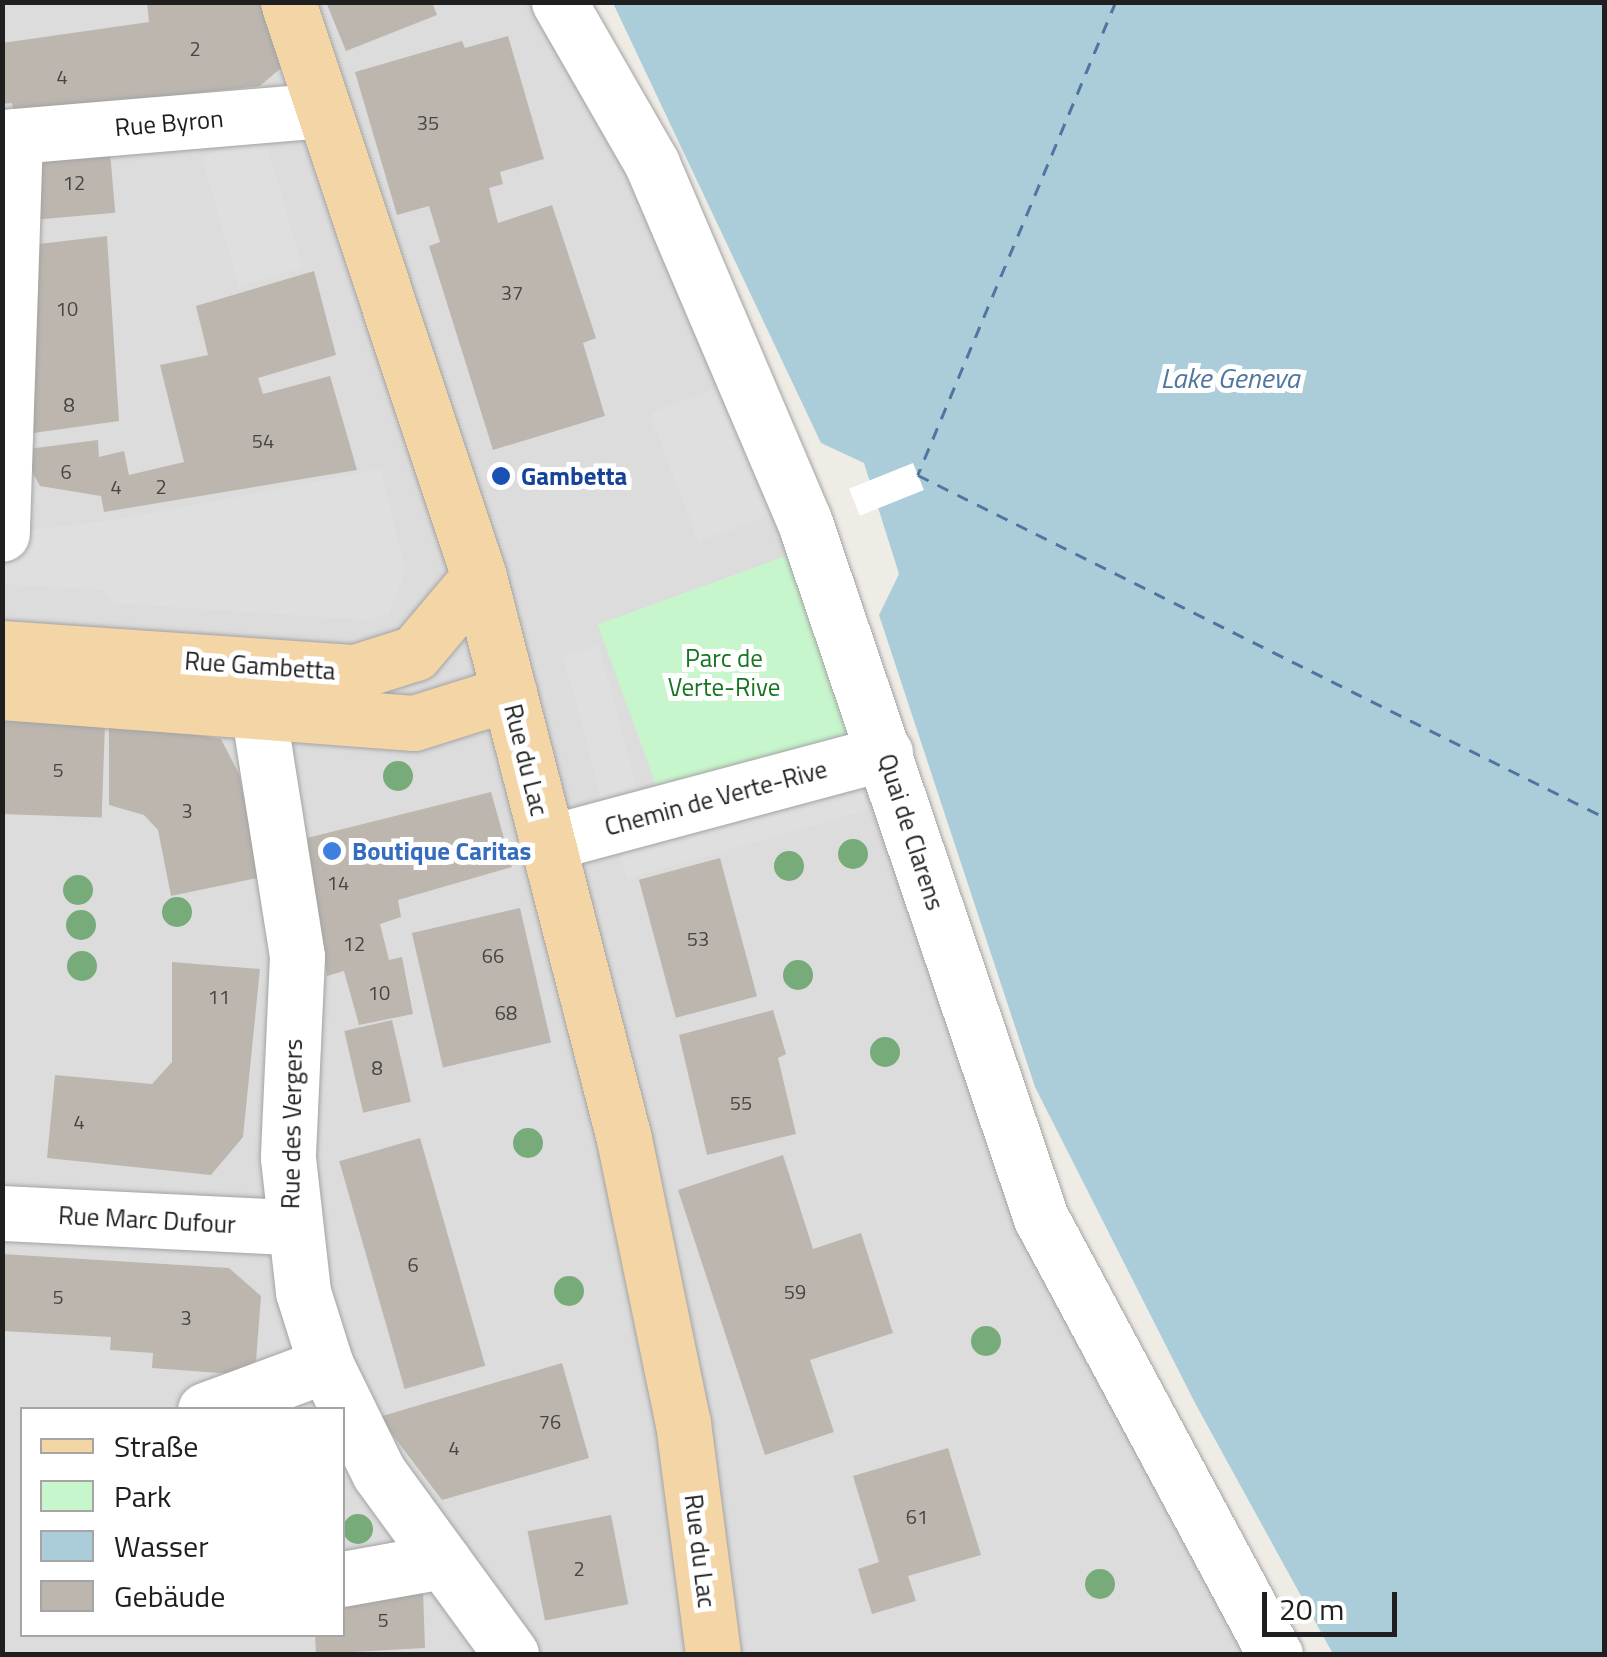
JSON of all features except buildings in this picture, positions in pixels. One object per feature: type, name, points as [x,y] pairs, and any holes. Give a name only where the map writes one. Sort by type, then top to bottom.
[{"type":"main road","name":"Rue du Lac","points":[[288,2],[479,577],[548,844],[644,1220],[684,1424],[712,1654]]},
{"type":"main road","name":"Rue Gambetta","points":[[2,648],[355,672],[415,653],[479,577]]},
{"type":"main road","name":"Rue Gambetta","points":[[2,692],[259,716],[414,723],[509,693]]},
{"type":"street","name":"Quai de Clarens","points":[[558,2],[652,164],[745,376],[885,753],[1041,1218],[1275,1654]]},
{"type":"street","name":"Rue Byron","points":[[9,136],[323,110]]},
{"type":"street","points":[[5,534],[9,136]]},
{"type":"street","name":"Rue des Vergers","points":[[259,716],[298,956],[291,1226],[326,1365],[378,1473],[512,1654]]},
{"type":"street","name":"Chemin de Verte-Rive","points":[[548,844],[885,753]]},
{"type":"street","name":"Rue Marc Dufour","points":[[2,1214],[291,1226]]},
{"type":"street","points":[[213,1407],[326,1365]]},
{"type":"street","points":[[345,1578],[444,1561]]},
{"type":"shaded area","points":[[3,3],[559,3],[632,128],[1012,1142],[1275,1654],[3,1654]]},
{"type":"shaded area","points":[[265,138],[302,268],[239,286],[202,156]]},
{"type":"shaded area","points":[[730,383],[779,511],[699,542],[650,414]]},
{"type":"shaded area","points":[[381,469],[405,571],[389,614],[369,620],[113,603],[105,590],[3,584],[2,534],[121,519]]},
{"type":"shaded area","points":[[599,646],[640,799],[604,808],[563,656]]},
{"type":"shaded area","points":[[859,778],[868,810],[627,879],[618,847]]},
{"type":"green space","name":"Parc de Verte-Rive","points":[[794,553],[860,735],[664,807],[598,624]]},
{"type":"water","name":"Lake Geneva","points":[[613,3],[1604,3],[1604,1654],[1333,1654],[1195,1403],[1035,1087],[879,615],[899,574],[864,463],[821,443]]},
{"type":"pier","points":[[913,463],[924,490],[860,516],[849,489]]},
{"type":"ferry route","points":[[1116,2],[918,475],[1604,817]]},
{"type":"place","name":"Gambetta","points":[[501,476]]},
{"type":"place","name":"Boutique Caritas","points":[[332,851]]}]
